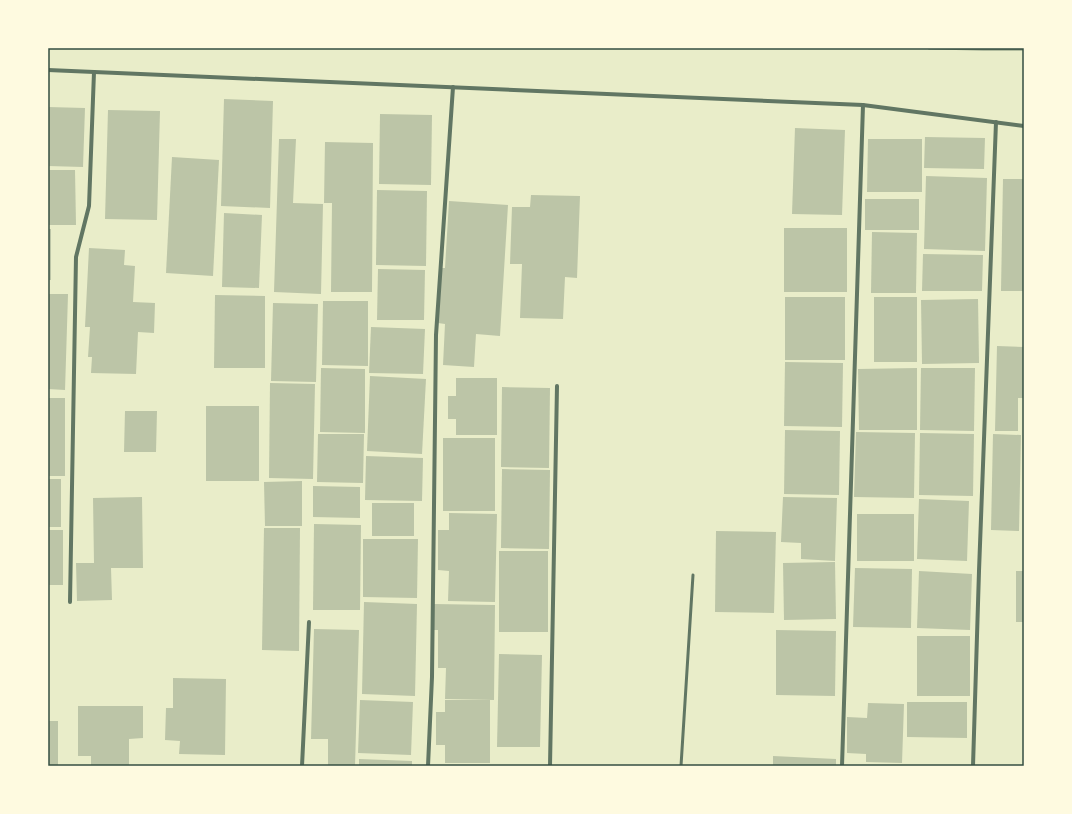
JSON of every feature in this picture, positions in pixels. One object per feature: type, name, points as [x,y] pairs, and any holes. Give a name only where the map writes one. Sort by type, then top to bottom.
[{"type":"street","points":[[48,70],[863,105],[1024,126]]},
{"type":"street","points":[[70,602],[76,257],[89,206],[94,72]]},
{"type":"street","points":[[428,766],[432,677],[436,335],[453,87]]},
{"type":"street","points":[[842,766],[863,105]]},
{"type":"street","points":[[973,766],[996,122]]},
{"type":"street","points":[[550,766],[557,386]]},
{"type":"street","points":[[302,766],[309,622]]},
{"type":"lane","points":[[681,766],[693,575]]},
{"type":"building","points":[[224,99],[273,101],[270,208],[221,206]]},
{"type":"building","points":[[48,107],[85,108],[83,167],[48,166]]},
{"type":"building","points":[[108,110],[160,111],[157,220],[105,219]]},
{"type":"building","points":[[380,114],[432,115],[431,185],[379,184]]},
{"type":"building","points":[[795,128],[845,130],[842,215],[792,214]]},
{"type":"building","points":[[925,137],[985,138],[984,169],[924,168]]},
{"type":"building","points":[[279,139],[296,139],[293,203],[323,204],[321,294],[274,292]]},
{"type":"building","points":[[868,139],[922,139],[922,192],[867,192]]},
{"type":"building","points":[[325,142],[373,143],[372,292],[331,292],[332,203],[324,203]]},
{"type":"building","points":[[172,157],[219,160],[213,276],[166,273]]},
{"type":"building","points":[[48,170],[75,170],[76,225],[48,225]]},
{"type":"building","points":[[926,176],[987,178],[985,251],[924,249]]},
{"type":"building","points":[[1003,179],[1024,179],[1024,291],[1001,291]]},
{"type":"building","points":[[377,190],[427,191],[426,266],[376,265]]},
{"type":"building","points":[[531,195],[580,196],[577,278],[565,277],[563,319],[520,318],[522,264],[510,264],[512,207],[530,207]]},
{"type":"building","points":[[865,199],[919,199],[919,230],[865,230]]},
{"type":"building","points":[[449,201],[508,205],[500,336],[476,334],[474,367],[443,365],[445,324],[438,323],[441,268],[445,268]]},
{"type":"building","points":[[224,213],[262,215],[259,288],[222,287]]},
{"type":"building","points":[[784,228],[847,228],[847,292],[784,292]]},
{"type":"building","points":[[48,229],[51,229],[51,280],[48,280]]},
{"type":"building","points":[[872,232],[917,233],[916,293],[871,293]]},
{"type":"building","points":[[89,248],[125,250],[124,265],[135,266],[133,302],[155,303],[154,333],[138,332],[136,374],[91,373],[92,357],[88,357],[90,327],[85,327]]},
{"type":"building","points":[[923,254],[983,255],[982,291],[922,291]]},
{"type":"building","points":[[378,269],[425,270],[424,320],[377,320]]},
{"type":"building","points":[[48,294],[68,294],[65,390],[48,389]]},
{"type":"building","points":[[215,295],[265,296],[265,368],[214,368]]},
{"type":"building","points":[[785,297],[845,297],[845,360],[785,360]]},
{"type":"building","points":[[874,297],[917,297],[917,362],[874,362]]},
{"type":"building","points":[[978,299],[979,363],[922,364],[921,300]]},
{"type":"building","points":[[323,301],[368,301],[368,366],[322,365]]},
{"type":"building","points":[[273,303],[318,304],[316,382],[271,381]]},
{"type":"building","points":[[371,327],[425,329],[423,374],[369,373]]},
{"type":"building","points":[[997,346],[1024,347],[1024,398],[1018,398],[1018,431],[995,431]]},
{"type":"building","points":[[785,362],[843,363],[842,427],[784,426]]},
{"type":"building","points":[[321,368],[365,369],[365,433],[320,432]]},
{"type":"building","points":[[917,368],[917,430],[859,430],[858,369]]},
{"type":"building","points":[[921,368],[975,368],[974,431],[920,430]]},
{"type":"building","points":[[370,376],[426,379],[422,454],[367,451]]},
{"type":"building","points":[[456,378],[497,378],[497,435],[456,435],[456,419],[448,419],[448,396],[456,396]]},
{"type":"building","points":[[270,383],[315,384],[313,479],[269,478]]},
{"type":"building","points":[[502,387],[550,388],[549,468],[501,467]]},
{"type":"building","points":[[48,398],[65,398],[65,476],[48,476]]},
{"type":"building","points":[[206,406],[259,406],[259,481],[206,481]]},
{"type":"building","points":[[125,411],[157,411],[156,452],[124,452]]},
{"type":"building","points":[[785,430],[840,431],[839,495],[784,494]]},
{"type":"building","points":[[856,432],[915,433],[914,498],[854,497]]},
{"type":"building","points":[[920,433],[974,434],[973,496],[919,495]]},
{"type":"building","points":[[318,434],[364,434],[363,483],[317,482]]},
{"type":"building","points":[[993,434],[1021,435],[1019,531],[991,530]]},
{"type":"building","points":[[443,438],[495,438],[495,511],[443,511]]},
{"type":"building","points":[[366,456],[423,458],[422,501],[365,500]]},
{"type":"building","points":[[502,469],[550,470],[549,549],[501,548]]},
{"type":"building","points":[[48,479],[61,479],[61,527],[48,527]]},
{"type":"building","points":[[302,481],[302,526],[265,526],[264,482]]},
{"type":"building","points":[[313,486],[360,487],[360,518],[313,517]]},
{"type":"building","points":[[142,497],[143,568],[111,568],[112,600],[77,601],[76,563],[94,563],[93,498]]},
{"type":"building","points":[[783,497],[837,498],[835,561],[801,559],[801,543],[781,542]]},
{"type":"building","points":[[919,499],[969,501],[967,561],[917,559]]},
{"type":"building","points":[[372,503],[414,503],[414,536],[372,536]]},
{"type":"building","points":[[449,513],[497,514],[495,602],[448,601],[449,571],[438,570],[438,530],[449,530]]},
{"type":"building","points":[[857,514],[914,514],[914,561],[857,561]]},
{"type":"building","points":[[314,524],[361,525],[360,610],[313,610]]},
{"type":"building","points":[[264,528],[300,528],[299,651],[262,650]]},
{"type":"building","points":[[48,530],[63,530],[63,585],[48,585]]},
{"type":"building","points":[[716,531],[776,532],[774,613],[715,612]]},
{"type":"building","points":[[363,539],[418,539],[417,598],[363,597]]},
{"type":"building","points":[[499,551],[548,551],[548,632],[499,632]]},
{"type":"building","points":[[835,562],[836,619],[784,620],[783,563]]},
{"type":"building","points":[[855,568],[912,569],[911,628],[853,627]]},
{"type":"building","points":[[919,571],[972,574],[970,630],[917,628]]},
{"type":"building","points":[[1016,571],[1024,571],[1024,622],[1016,622]]},
{"type":"building","points":[[364,602],[417,604],[415,696],[362,694]]},
{"type":"building","points":[[434,604],[495,605],[494,700],[445,699],[446,668],[438,668],[438,630],[434,630]]},
{"type":"building","points":[[314,629],[359,630],[355,766],[328,766],[328,739],[311,739]]},
{"type":"building","points":[[776,630],[836,631],[835,696],[776,695]]},
{"type":"building","points":[[917,636],[970,636],[970,696],[917,696]]},
{"type":"building","points":[[499,654],[542,655],[540,747],[497,747]]},
{"type":"building","points":[[173,678],[226,679],[225,755],[179,754],[180,741],[165,740],[166,708],[173,708]]},
{"type":"building","points":[[360,700],[413,702],[411,755],[358,753]]},
{"type":"building","points":[[445,700],[490,700],[490,763],[445,763],[445,745],[436,745],[436,712],[445,712]]},
{"type":"building","points":[[907,702],[967,702],[967,738],[907,737]]},
{"type":"building","points":[[868,703],[904,704],[902,763],[866,762],[866,754],[847,753],[847,717],[867,718]]},
{"type":"building","points":[[78,706],[143,706],[143,738],[129,739],[129,766],[91,766],[91,756],[78,756]]},
{"type":"building","points":[[48,721],[58,721],[58,766],[48,766]]},
{"type":"building","points":[[773,756],[836,759],[836,766],[773,766]]},
{"type":"building","points":[[359,759],[412,761],[412,766],[359,766]]},
{"type":"railway","points":[[929,48],[1024,49]]}]
